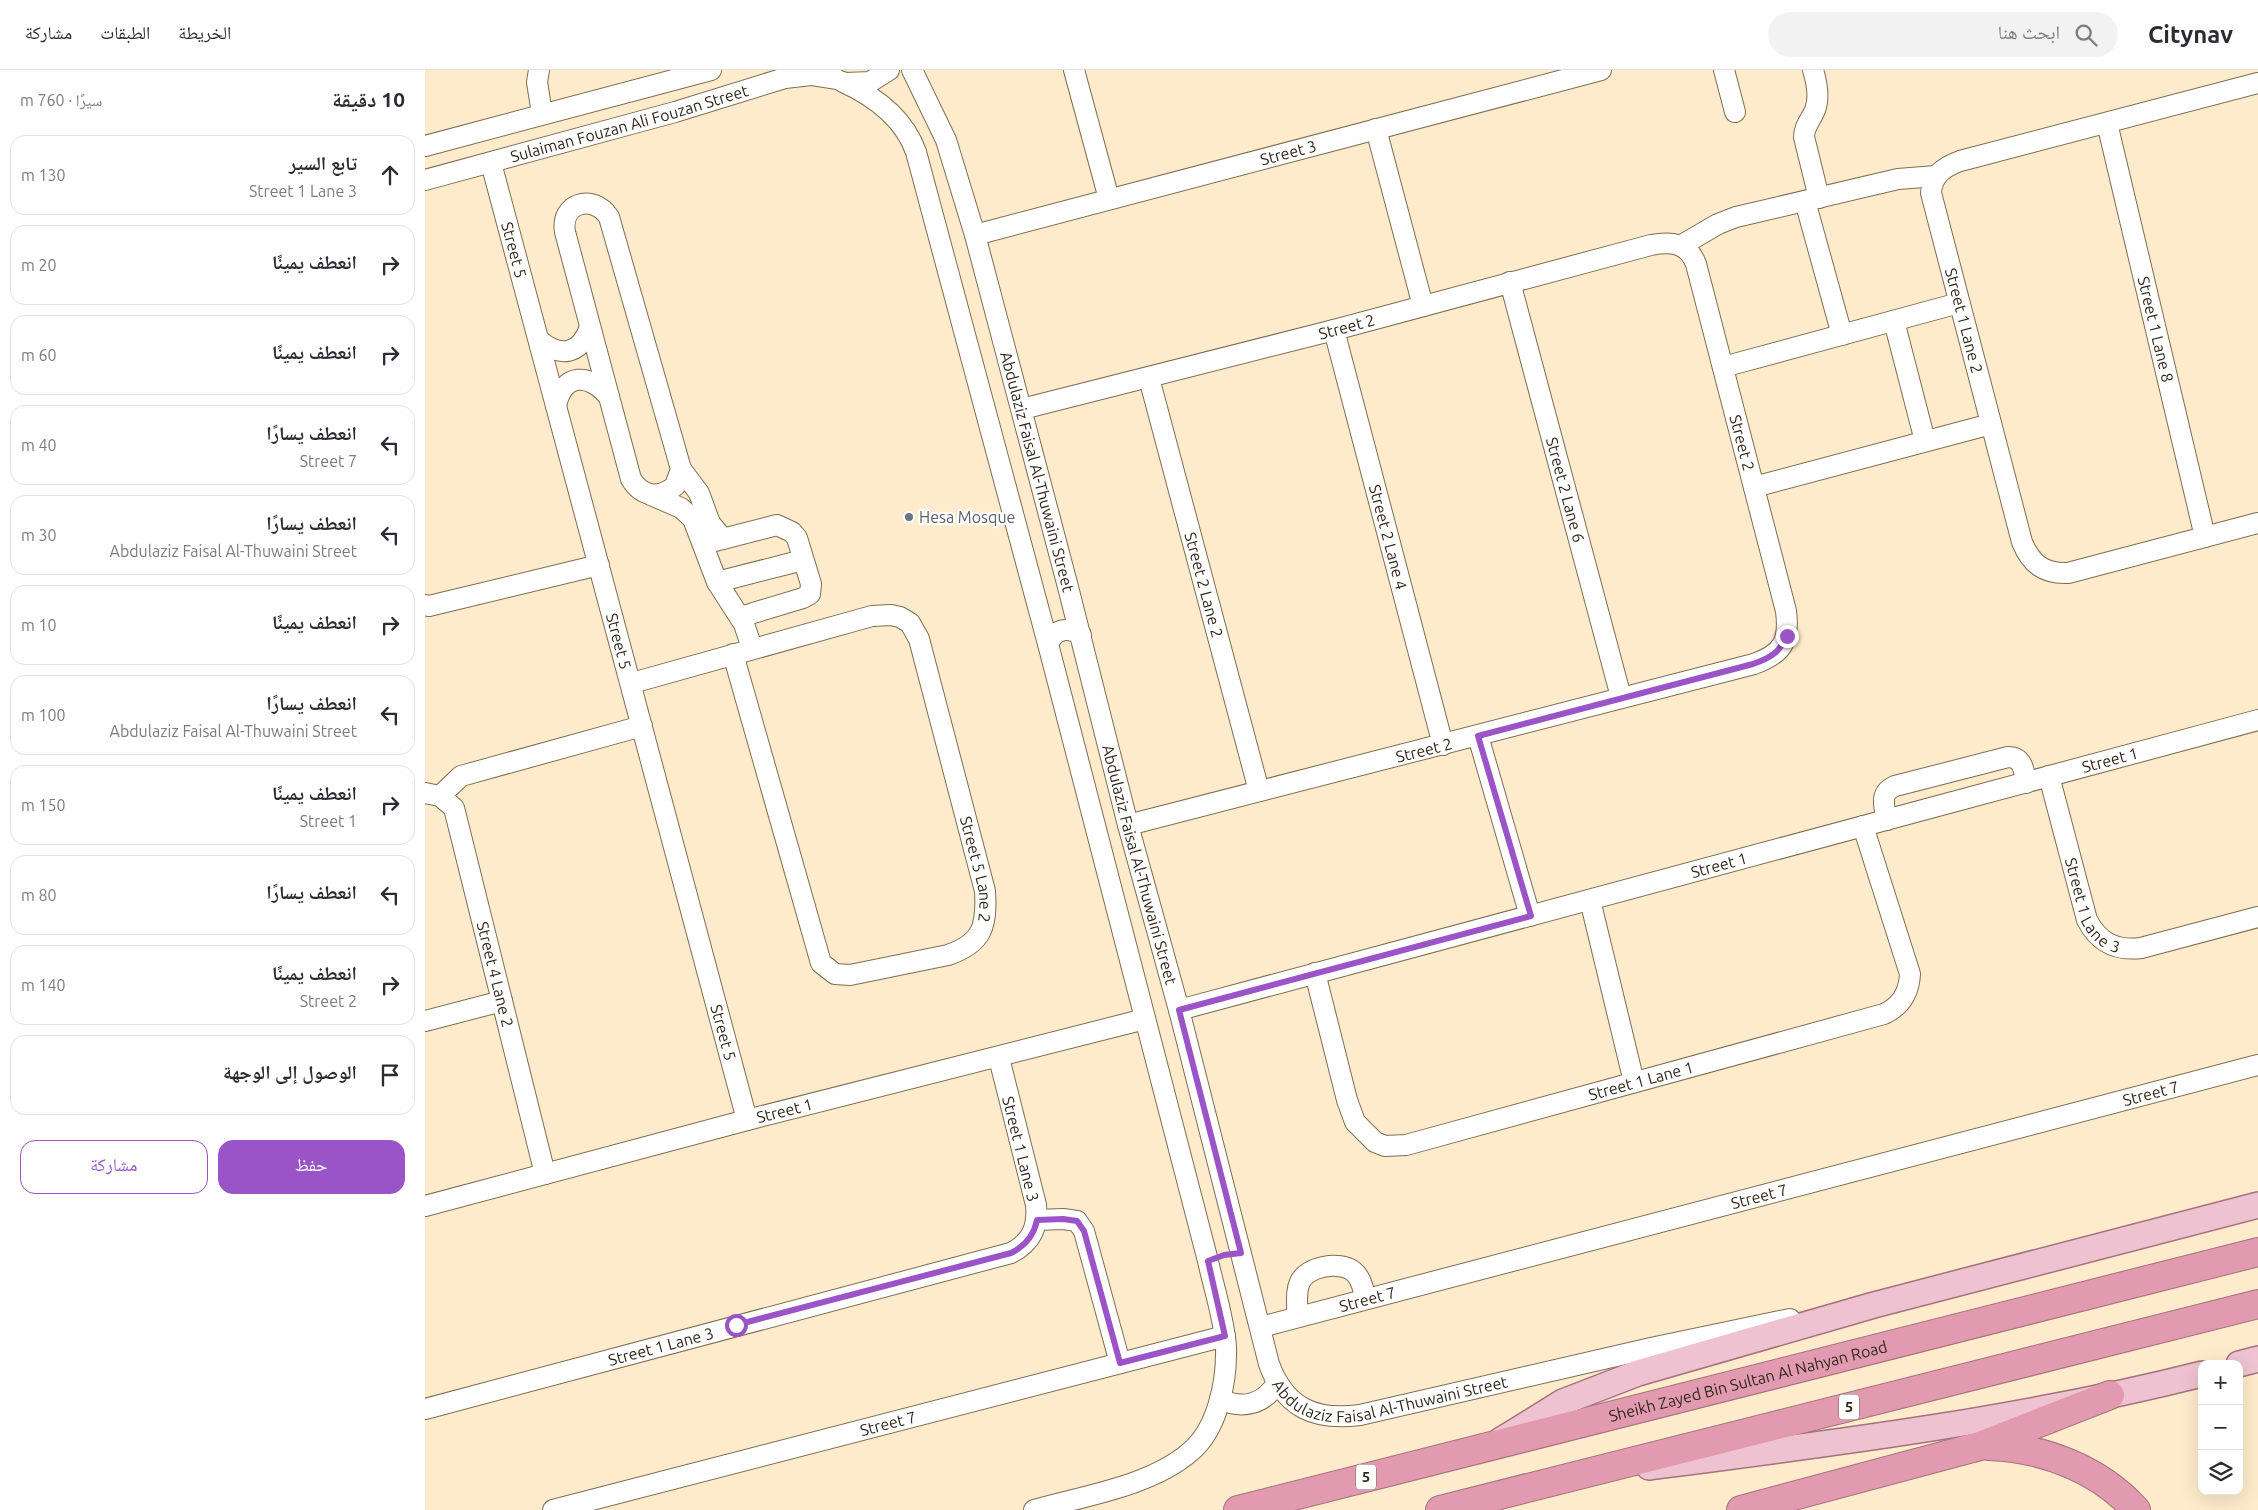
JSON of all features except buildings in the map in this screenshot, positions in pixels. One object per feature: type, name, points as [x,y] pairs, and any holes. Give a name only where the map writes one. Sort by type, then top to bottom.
[{"type":"highway","name":"Sheikh Zayed Bin Sultan Al Nahyan Road","points":[[1239,1510],[2258,1252]]},
{"type":"highway","name":"5","points":[[1440,1510],[2258,1304]]},
{"type":"highway","points":[[1741,1510],[1980,1446],[2110,1395]]},
{"type":"highway","points":[[1980,1446],[2022,1449],[2063,1460],[2100,1480],[2136,1510]]},
{"type":"main road","points":[[1493,1445],[1563,1402],[1637,1374],[1874,1305],[2258,1205]]},
{"type":"main road","points":[[2243,1363],[2258,1359]]},
{"type":"main road","points":[[1563,1479],[1894,1435],[2030,1412],[2198,1375]]},
{"type":"street","points":[[539,70],[537,82],[542,114]]},
{"type":"street","name":"Sulaiman Fouzan Ali Fouzan Street","points":[[425,146],[711,70]]},
{"type":"street","points":[[834,77],[852,84],[870,82],[889,70]]},
{"type":"street","name":"Abdulaziz Faisal Al-Thuwaini Street","points":[[913,70],[946,140],[975,235],[1081,635],[1128,825],[1179,1010],[1261,1326],[1269,1364],[1277,1382],[1288,1397],[1303,1409],[1320,1416],[1348,1417],[1755,1325],[1874,1305]]},
{"type":"street","points":[[1074,70],[1109,199]]},
{"type":"street","name":"Street 3","points":[[975,235],[1601,70]]},
{"type":"street","points":[[1724,70],[1735,112]]},
{"type":"street","points":[[1813,70],[1818,92],[1817,102],[1804,131],[1804,137],[1812,199],[1842,335]]},
{"type":"street","name":"Sulaiman Fouzan Ali Fouzan Street","points":[[425,180],[675,112],[793,76],[834,77]]},
{"type":"street","name":"Abdulaziz Faisal Al-Thuwaini Street","points":[[834,77],[866,94],[886,108],[911,138],[1048,644],[1208,1261],[1225,1336],[1226,1363],[1220,1399],[1204,1436],[1191,1452],[1173,1464],[1134,1482],[1034,1510]]},
{"type":"street","points":[[668,81],[675,96],[675,112]]},
{"type":"street","points":[[1682,246],[1698,234],[1736,217],[1898,179],[1937,176],[1942,170],[1960,161],[2258,83]]},
{"type":"street","name":"Street 1 Lane 8","points":[[2107,123],[2205,537]]},
{"type":"street","points":[[1376,129],[1423,306]]},
{"type":"street","name":"Street 5","points":[[491,163],[747,1120]]},
{"type":"street","name":"Street 1 Lane 2","points":[[1937,176],[1931,187],[1932,200],[2028,556],[2042,569],[2058,574],[2068,573],[2258,523]]},
{"type":"street","points":[[723,539],[710,523],[699,493],[681,469],[613,225],[604,209],[597,204],[579,204],[571,209],[566,217],[564,226],[631,479],[636,486],[689,514],[697,526],[717,582],[748,632],[752,648]]},
{"type":"street","name":"Street 2","points":[[1021,409],[1149,378],[1668,242],[1689,250],[1696,264],[1786,611],[1787,636],[1781,649],[1768,659],[1753,664],[1128,825]]},
{"type":"street","name":"Street 2 Lane 6","points":[[1510,282],[1621,698]]},
{"type":"street","points":[[1723,367],[1959,303]]},
{"type":"street","points":[[1894,321],[1925,441]]},
{"type":"street","points":[[539,340],[549,348],[562,352],[575,349],[585,340],[590,327]]},
{"type":"street","name":"Street 2 Lane 4","points":[[1334,330],[1443,745]]},
{"type":"street","name":"Street 2 Lane 2","points":[[1149,378],[1259,791]]},
{"type":"street","points":[[556,406],[564,386],[573,380],[584,379],[594,382],[609,397]]},
{"type":"street","points":[[1754,487],[1991,424]]},
{"type":"street","points":[[651,495],[660,495],[675,486],[681,469]]},
{"type":"street","points":[[703,544],[770,526],[785,527],[797,538],[811,584],[810,594],[803,598],[740,617]]},
{"type":"street","points":[[717,582],[803,560]]},
{"type":"street","points":[[425,605],[429,606],[599,565]]},
{"type":"street","points":[[1035,595],[1039,601],[1047,605],[1055,604],[1062,601],[1067,595],[1068,587]]},
{"type":"street","name":"Street 5 Lane 2","points":[[631,684],[752,648],[872,616],[891,615],[910,623],[915,630],[985,891],[983,928],[975,940],[964,949],[948,955],[850,975],[835,974],[821,963],[733,654]]},
{"type":"street","points":[[1048,644],[1051,636],[1058,631],[1074,630],[1081,635]]},
{"type":"street","name":"Street 1","points":[[1179,1010],[2258,720]]},
{"type":"street","points":[[433,795],[461,776],[642,726]]},
{"type":"street","points":[[1478,736],[1531,916]]},
{"type":"street","points":[[1887,820],[1884,795],[1888,789],[1895,786],[2007,757],[2015,757],[2020,760],[2026,783]]},
{"type":"street","name":"Street 1 Lane 3","points":[[2049,776],[2087,920],[2093,932],[2102,941],[2121,948],[2141,948],[2258,917]]},
{"type":"street","name":"Street 4 Lane 2","points":[[433,795],[454,808],[545,1174]]},
{"type":"street","name":"Street 1 Lane 1","points":[[1315,973],[1351,1112],[1366,1135],[1380,1144],[1406,1145],[1883,1014],[1893,1009],[1900,1003],[1908,988],[1910,974],[1863,826]]},
{"type":"street","points":[[1590,900],[1634,1082]]},
{"type":"street","points":[[425,1021],[502,1000]]},
{"type":"street","name":"Street 1","points":[[425,1206],[747,1120],[999,1058],[1145,1019]]},
{"type":"street","name":"Street 1 Lane 3","points":[[425,1410],[1011,1253],[1024,1246],[1034,1232],[1037,1220],[1035,1196],[999,1058]]},
{"type":"street","name":"Street 7","points":[[1261,1326],[2258,1065]]},
{"type":"street","points":[[1037,1220],[1063,1219],[1077,1221],[1084,1231],[1120,1363]]},
{"type":"street","points":[[1208,1261],[1224,1255],[1241,1253]]},
{"type":"street","points":[[1297,1317],[1300,1281],[1308,1273],[1321,1268],[1342,1266],[1353,1271],[1360,1280],[1366,1299]]},
{"type":"street","name":"Street 7","points":[[553,1510],[1225,1336]]},
{"type":"street","points":[[1220,1399],[1235,1405],[1252,1404],[1267,1396],[1277,1382]]},
{"type":"place","name":"Hesa Mosque","points":[[909,517]]},
{"type":"route","points":[[736,1325],[1011,1253],[1024,1246],[1029,1240],[1034,1232],[1037,1220],[1063,1219],[1077,1221],[1084,1231],[1120,1363],[1225,1336],[1208,1261],[1224,1255],[1241,1253],[1179,1010],[1531,916],[1478,736],[1753,664],[1776,654],[1781,649],[1787,636]]}]
